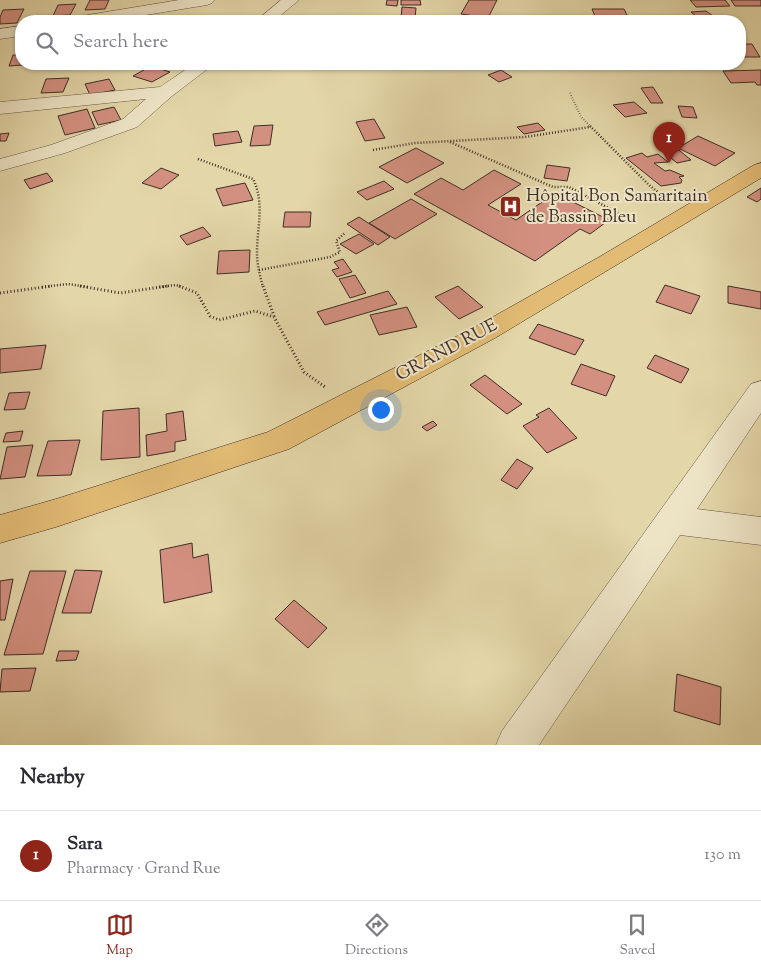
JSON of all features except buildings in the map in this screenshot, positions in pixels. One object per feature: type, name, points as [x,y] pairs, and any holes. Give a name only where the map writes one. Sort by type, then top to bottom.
[{"type":"main road","name":"GRAND RUE","points":[[0,529],[278,441],[486,332],[656,233],[761,168]]},
{"type":"street","points":[[118,15],[207,0]]},
{"type":"street","points":[[272,15],[291,0]]},
{"type":"street","points":[[0,34],[15,32]]},
{"type":"street","points":[[0,166],[130,123],[165,92],[196,70]]},
{"type":"street","points":[[0,108],[165,92]]},
{"type":"street","points":[[516,745],[761,391]]},
{"type":"street","points":[[672,520],[761,532]]},
{"type":"path","points":[[570,93],[581,117],[590,127],[649,186],[686,214]]},
{"type":"path","points":[[373,150],[415,143],[525,137],[590,127]]},
{"type":"path","points":[[450,142],[553,188],[569,187],[656,233]]},
{"type":"path","points":[[198,158],[253,179],[257,184],[260,194],[257,258],[260,279],[274,317],[304,372],[348,404]]},
{"type":"path","points":[[259,270],[330,257],[340,252],[336,241],[345,233]]},
{"type":"path","points":[[0,293],[68,284],[120,292],[176,285],[197,293],[210,316],[219,320],[255,311],[274,317]]},
{"type":"place","name":"Sara","points":[[669,163]]},
{"type":"place","name":"Hôpital Bon Samaritain de Bassin Bleu","points":[[510,207]]}]
